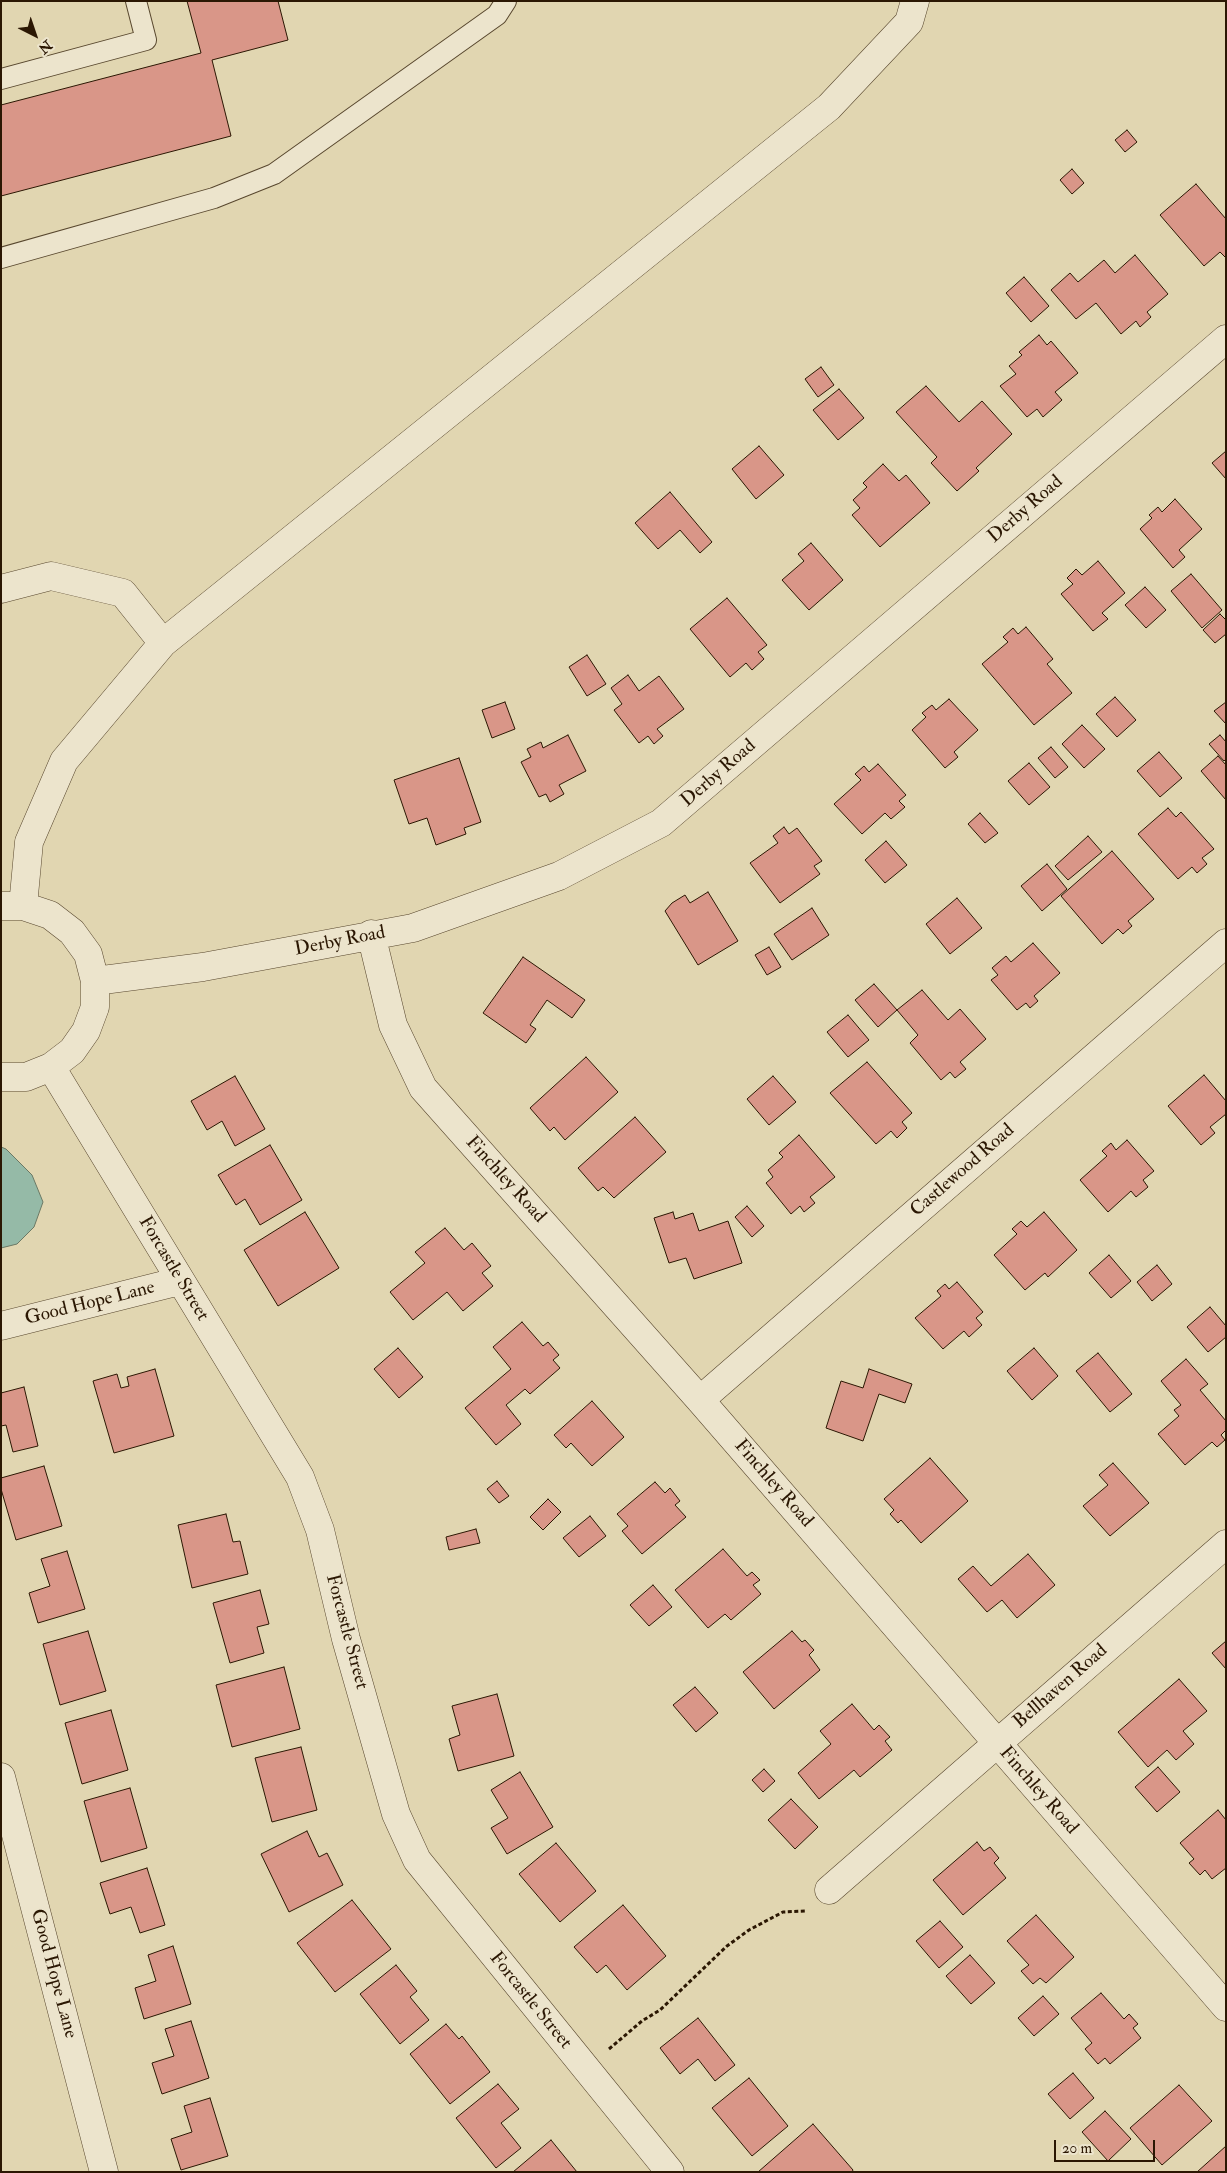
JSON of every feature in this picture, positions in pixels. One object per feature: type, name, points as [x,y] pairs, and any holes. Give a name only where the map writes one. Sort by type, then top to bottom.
[{"type":"street","points":[[1,1077],[26,1077],[51,1067],[72,1051],[86,1031],[95,1006],[96,981],[88,954],[72,932],[50,915],[12,906],[28,842],[64,761],[163,643],[829,107],[909,22],[915,1]]},
{"type":"street","name":"Derby Road","points":[[96,981],[203,967],[370,934],[413,928],[559,876],[661,823],[1226,340]]},
{"type":"street","points":[[1,589],[51,576],[123,593],[163,643]]},
{"type":"street","name":"Finchley Road","points":[[370,934],[393,1025],[423,1088],[700,1400],[1226,2007]]},
{"type":"street","name":"Castlewood Road","points":[[700,1400],[1226,943]]},
{"type":"street","name":"Forcastle Street","points":[[51,1067],[300,1477],[320,1530],[346,1639],[396,1814],[417,1860],[670,2172]]},
{"type":"street","name":"Good Hope Lane","points":[[1,1326],[180,1281]]},
{"type":"street","name":"Bellhaven Road","points":[[829,1890],[1226,1544]]},
{"type":"street","name":"Good Hope Lane","points":[[1,1776],[104,2172]]},
{"type":"lane","points":[[1,79],[146,40],[136,1]]},
{"type":"lane","points":[[1,258],[214,198],[274,174],[496,15],[506,1]]},
{"type":"path","points":[[586,2069],[642,2021],[660,2010],[726,1946],[749,1930],[783,1912],[810,1911]]},
{"type":"shaded area","points":[[1,1147],[6,1149],[32,1175],[43,1202],[34,1227],[17,1244],[1,1248]]},
{"type":"building","points":[[187,1],[278,1],[288,40],[212,60],[231,136],[1,196],[1,105],[201,53]]},
{"type":"building","points":[[1127,130],[1137,142],[1125,152],[1115,140]]},
{"type":"building","points":[[1072,169],[1084,183],[1072,194],[1060,180]]},
{"type":"building","points":[[1196,184],[1226,219],[1226,258],[1220,252],[1204,266],[1160,215]]},
{"type":"building","points":[[1135,255],[1168,294],[1147,312],[1151,317],[1140,327],[1136,321],[1121,334],[1096,303],[1076,319],[1051,290],[1070,273],[1078,282],[1104,260],[1115,273]]},
{"type":"building","points":[[1024,277],[1049,306],[1031,322],[1006,293]]},
{"type":"building","points":[[1039,335],[1047,345],[1051,341],[1078,373],[1055,392],[1062,400],[1043,417],[1037,409],[1027,417],[1000,386],[1016,374],[1009,366],[1022,355],[1019,352]]},
{"type":"building","points":[[821,367],[834,385],[818,397],[805,379]]},
{"type":"building","points":[[926,386],[959,422],[982,401],[1012,434],[976,468],[979,471],[957,491],[931,463],[937,457],[896,412]]},
{"type":"building","points":[[839,389],[864,418],[838,440],[813,410]]},
{"type":"building","points":[[759,446],[784,475],[756,499],[732,469]]},
{"type":"building","points":[[1226,451],[1226,479],[1212,463]]},
{"type":"building","points":[[883,464],[899,481],[906,475],[930,503],[880,547],[852,515],[860,508],[853,500],[867,487],[863,483]]},
{"type":"building","points":[[670,492],[712,542],[700,553],[680,530],[658,549],[635,523]]},
{"type":"building","points":[[1175,499],[1202,529],[1179,550],[1185,557],[1173,568],[1140,529],[1152,518],[1149,515],[1158,507],[1162,512]]},
{"type":"building","points":[[811,543],[843,580],[809,610],[782,580],[804,561],[798,554]]},
{"type":"building","points":[[1098,561],[1125,593],[1102,613],[1108,619],[1093,631],[1061,594],[1073,584],[1067,578],[1076,569],[1082,575]]},
{"type":"building","points":[[1191,574],[1222,610],[1202,628],[1171,591]]},
{"type":"building","points":[[1145,587],[1166,610],[1146,628],[1125,605]]},
{"type":"building","points":[[727,598],[767,645],[758,652],[764,659],[752,670],[746,663],[730,677],[690,629]]},
{"type":"building","points":[[1220,614],[1226,620],[1226,634],[1215,643],[1203,630]]},
{"type":"building","points":[[1026,627],[1053,659],[1047,664],[1072,693],[1034,725],[982,664],[1008,642],[1003,637],[1013,628],[1018,634]]},
{"type":"building","points":[[587,655],[606,684],[587,696],[569,667]]},
{"type":"building","points":[[628,675],[639,691],[659,676],[684,709],[657,729],[663,736],[654,744],[648,736],[639,743],[614,710],[622,704],[611,688]]},
{"type":"building","points":[[1115,697],[1136,720],[1117,737],[1096,714]]},
{"type":"building","points":[[949,699],[978,730],[954,752],[958,757],[945,768],[912,730],[926,717],[922,713],[932,705],[936,710]]},
{"type":"building","points":[[505,702],[515,729],[492,738],[482,710]]},
{"type":"building","points":[[1226,702],[1226,724],[1214,711]]},
{"type":"building","points":[[1082,725],[1105,749],[1084,768],[1062,744]]},
{"type":"building","points":[[568,735],[586,771],[559,785],[564,794],[550,802],[546,794],[539,797],[521,762],[531,757],[527,749],[541,742],[543,748]]},
{"type":"building","points":[[1220,735],[1226,742],[1226,759],[1224,761],[1209,744]]},
{"type":"building","points":[[1051,747],[1068,767],[1055,778],[1038,758]]},
{"type":"building","points":[[1159,752],[1182,778],[1160,797],[1137,771]]},
{"type":"building","points":[[1218,756],[1226,765],[1226,800],[1201,771]]},
{"type":"building","points":[[459,758],[481,822],[464,828],[466,834],[436,845],[427,818],[409,824],[394,780]]},
{"type":"building","points":[[1029,763],[1050,787],[1029,805],[1008,781]]},
{"type":"building","points":[[878,764],[906,795],[899,801],[905,807],[891,819],[885,813],[862,834],[834,804],[861,780],[855,774],[864,766],[869,772]]},
{"type":"building","points":[[1168,808],[1176,817],[1181,812],[1214,849],[1202,858],[1207,864],[1197,873],[1192,867],[1178,879],[1138,834]]},
{"type":"building","points":[[980,813],[998,833],[985,843],[968,824]]},
{"type":"building","points":[[784,827],[789,834],[797,828],[822,861],[814,866],[820,874],[780,903],[750,863],[778,843],[773,836]]},
{"type":"building","points":[[1088,836],[1102,852],[1068,880],[1055,866]]},
{"type":"building","points":[[886,841],[907,865],[885,883],[865,860]]},
{"type":"building","points":[[1112,851],[1154,899],[1128,921],[1132,926],[1123,934],[1118,929],[1102,944],[1061,896]]},
{"type":"building","points":[[1047,864],[1067,889],[1042,911],[1021,886]]},
{"type":"building","points":[[708,892],[738,941],[698,965],[665,911],[672,903],[685,895],[690,903]]},
{"type":"building","points":[[957,898],[982,928],[950,954],[926,924]]},
{"type":"building","points":[[812,908],[829,935],[792,960],[774,934]]},
{"type":"building","points":[[1033,943],[1060,973],[1034,996],[1038,1001],[1030,1008],[1026,1003],[1017,1010],[991,980],[998,975],[992,968],[1006,956],[1011,962]]},
{"type":"building","points":[[769,947],[781,967],[767,975],[755,955]]},
{"type":"building","points":[[523,957],[585,1000],[572,1018],[547,1000],[530,1025],[536,1029],[526,1043],[483,1013]]},
{"type":"building","points":[[874,984],[897,1010],[878,1027],[855,1000]]},
{"type":"building","points":[[922,990],[948,1020],[960,1009],[986,1039],[960,1062],[966,1069],[955,1078],[950,1072],[941,1080],[910,1043],[918,1035],[897,1010]]},
{"type":"building","points":[[848,1015],[869,1040],[848,1057],[827,1032]]},
{"type":"building","points":[[586,1057],[618,1092],[565,1140],[554,1127],[550,1131],[530,1108]]},
{"type":"building","points":[[867,1062],[912,1113],[902,1122],[907,1128],[897,1138],[891,1131],[876,1144],[830,1093]]},
{"type":"building","points":[[1204,1075],[1226,1101],[1226,1114],[1210,1127],[1215,1133],[1201,1145],[1168,1106]]},
{"type":"building","points":[[235,1076],[265,1129],[235,1146],[222,1121],[207,1130],[191,1101]]},
{"type":"building","points":[[773,1076],[796,1102],[769,1125],[747,1099]]},
{"type":"building","points":[[635,1117],[666,1152],[614,1198],[603,1187],[598,1191],[578,1168]]},
{"type":"building","points":[[799,1135],[835,1177],[810,1197],[815,1203],[804,1212],[800,1206],[791,1214],[766,1183],[773,1177],[768,1170],[783,1157],[779,1153]]},
{"type":"building","points":[[1127,1140],[1154,1171],[1143,1180],[1148,1187],[1136,1197],[1131,1191],[1108,1212],[1080,1180],[1107,1156],[1102,1151],[1111,1143],[1116,1150]]},
{"type":"building","points":[[270,1145],[302,1200],[260,1225],[245,1199],[236,1205],[218,1175]]},
{"type":"building","points":[[747,1206],[764,1226],[752,1237],[735,1217]]},
{"type":"building","points":[[305,1212],[339,1268],[278,1306],[244,1250]]},
{"type":"building","points":[[673,1212],[675,1219],[693,1213],[699,1231],[728,1221],[742,1263],[694,1279],[686,1258],[669,1263],[654,1218]]},
{"type":"building","points":[[1044,1212],[1077,1250],[1048,1277],[1045,1273],[1025,1290],[994,1255],[1017,1234],[1012,1229],[1021,1221],[1027,1227]]},
{"type":"building","points":[[445,1228],[464,1250],[472,1243],[491,1266],[482,1273],[493,1286],[463,1311],[447,1292],[413,1320],[390,1292],[425,1263],[415,1252]]},
{"type":"building","points":[[1109,1255],[1131,1281],[1111,1298],[1089,1273]]},
{"type":"building","points":[[1157,1265],[1172,1284],[1152,1301],[1137,1282]]},
{"type":"building","points":[[957,1282],[983,1312],[976,1318],[982,1325],[969,1337],[964,1331],[943,1349],[915,1318],[941,1296],[937,1291],[945,1284],[949,1289]]},
{"type":"building","points":[[1210,1307],[1226,1326],[1226,1337],[1208,1352],[1187,1327]]},
{"type":"building","points":[[522,1322],[543,1346],[548,1342],[559,1355],[553,1360],[560,1368],[530,1394],[525,1389],[506,1405],[521,1424],[496,1445],[465,1408],[511,1369],[493,1347]]},
{"type":"building","points":[[398,1348],[423,1377],[399,1398],[374,1369]]},
{"type":"building","points":[[1034,1348],[1058,1376],[1032,1400],[1007,1371]]},
{"type":"building","points":[[1098,1353],[1132,1394],[1110,1412],[1076,1371]]},
{"type":"building","points":[[1186,1359],[1208,1384],[1200,1390],[1226,1421],[1226,1430],[1221,1435],[1225,1440],[1217,1447],[1212,1442],[1185,1465],[1158,1434],[1179,1416],[1174,1410],[1181,1405],[1161,1381]]},
{"type":"building","points":[[155,1369],[174,1436],[114,1453],[93,1381],[117,1374],[121,1388],[129,1386],[127,1377]]},
{"type":"building","points":[[869,1369],[912,1384],[905,1403],[879,1394],[863,1441],[826,1428],[841,1381],[863,1388]]},
{"type":"building","points":[[24,1387],[38,1446],[13,1452],[6,1425],[1,1426],[1,1393]]},
{"type":"building","points":[[592,1401],[624,1437],[592,1466],[571,1443],[566,1448],[554,1435]]},
{"type":"building","points":[[930,1458],[968,1501],[921,1543],[901,1520],[898,1523],[890,1514],[894,1510],[884,1499]]},
{"type":"building","points":[[1113,1463],[1149,1503],[1110,1536],[1083,1506],[1108,1485],[1099,1475]]},
{"type":"building","points":[[44,1466],[62,1526],[16,1540],[1,1489],[1,1478]]},
{"type":"building","points":[[497,1481],[509,1496],[499,1503],[487,1489]]},
{"type":"building","points":[[655,1482],[665,1493],[670,1488],[680,1501],[675,1505],[686,1517],[642,1554],[622,1531],[628,1526],[617,1514]]},
{"type":"building","points":[[548,1499],[561,1512],[543,1530],[530,1517]]},
{"type":"building","points":[[226,1514],[233,1542],[240,1541],[248,1574],[192,1588],[178,1525]]},
{"type":"building","points":[[590,1516],[606,1536],[579,1557],[563,1538]]},
{"type":"building","points":[[476,1529],[480,1543],[449,1550],[446,1537]]},
{"type":"building","points":[[723,1549],[747,1576],[752,1572],[760,1580],[753,1585],[761,1594],[731,1620],[725,1614],[708,1628],[675,1590]]},
{"type":"building","points":[[67,1551],[85,1609],[38,1623],[29,1593],[50,1586],[41,1559]]},
{"type":"building","points":[[1028,1554],[1055,1585],[1017,1618],[1002,1600],[987,1612],[958,1579],[973,1566],[991,1586]]},
{"type":"building","points":[[653,1585],[672,1607],[649,1626],[630,1605]]},
{"type":"building","points":[[260,1590],[269,1624],[257,1627],[264,1653],[230,1663],[213,1603]]},
{"type":"building","points":[[88,1631],[106,1691],[60,1705],[43,1644]]},
{"type":"building","points":[[792,1631],[802,1642],[805,1640],[814,1650],[809,1655],[820,1670],[774,1709],[743,1672]]},
{"type":"building","points":[[1226,1641],[1226,1669],[1212,1653]]},
{"type":"building","points":[[284,1667],[300,1729],[232,1747],[216,1685]]},
{"type":"building","points":[[1179,1679],[1207,1711],[1183,1731],[1194,1744],[1176,1760],[1167,1750],[1148,1767],[1118,1732]]},
{"type":"building","points":[[695,1687],[718,1713],[696,1732],[673,1705]]},
{"type":"building","points":[[497,1694],[514,1756],[458,1771],[449,1739],[460,1735],[452,1706]]},
{"type":"building","points":[[852,1704],[874,1730],[879,1725],[890,1737],[885,1741],[892,1750],[860,1777],[854,1770],[819,1799],[798,1773],[831,1744],[820,1731]]},
{"type":"building","points":[[111,1710],[128,1770],[82,1784],[65,1723]]},
{"type":"building","points":[[301,1747],[317,1810],[272,1822],[255,1758]]},
{"type":"building","points":[[1158,1767],[1180,1792],[1157,1812],[1135,1787]]},
{"type":"building","points":[[764,1769],[775,1781],[763,1792],[752,1780]]},
{"type":"building","points":[[520,1772],[553,1827],[507,1854],[491,1828],[508,1818],[491,1790]]},
{"type":"building","points":[[130,1788],[147,1848],[101,1862],[84,1801]]},
{"type":"building","points":[[791,1799],[818,1827],[795,1849],[768,1820]]},
{"type":"building","points":[[1218,1810],[1226,1820],[1226,1868],[1212,1879],[1205,1870],[1200,1875],[1189,1863],[1194,1859],[1180,1843]]},
{"type":"building","points":[[307,1831],[319,1857],[327,1853],[343,1885],[289,1912],[261,1854]]},
{"type":"building","points":[[977,1842],[984,1851],[990,1847],[999,1858],[994,1863],[1006,1878],[963,1915],[933,1880]]},
{"type":"building","points":[[556,1843],[596,1891],[560,1922],[519,1874]]},
{"type":"building","points":[[147,1868],[165,1925],[140,1933],[131,1907],[110,1914],[100,1883]]},
{"type":"building","points":[[352,1900],[391,1949],[335,1992],[297,1943]]},
{"type":"building","points":[[623,1905],[666,1956],[627,1990],[606,1965],[597,1973],[574,1947]]},
{"type":"building","points":[[1036,1915],[1074,1957],[1046,1983],[1040,1978],[1033,1984],[1021,1971],[1029,1965],[1007,1941]]},
{"type":"building","points":[[940,1921],[963,1947],[939,1968],[916,1941]]},
{"type":"building","points":[[173,1946],[191,2004],[144,2019],[135,1988],[156,1981],[148,1955]]},
{"type":"building","points":[[970,1955],[995,1983],[971,2004],[946,1976]]},
{"type":"building","points":[[396,1965],[417,1991],[410,1997],[429,2020],[400,2044],[360,1994]]},
{"type":"building","points":[[1101,1993],[1124,2019],[1129,2014],[1138,2024],[1133,2028],[1141,2038],[1110,2064],[1105,2058],[1098,2064],[1085,2049],[1092,2043],[1071,2018]]},
{"type":"building","points":[[1043,1996],[1059,2014],[1034,2036],[1018,2018]]},
{"type":"building","points":[[698,2018],[735,2065],[715,2081],[698,2059],[680,2074],[660,2048]]},
{"type":"building","points":[[191,2021],[209,2078],[162,2094],[152,2063],[174,2056],[165,2029]]},
{"type":"building","points":[[446,2024],[459,2039],[462,2036],[490,2072],[450,2104],[410,2054]]},
{"type":"building","points":[[1073,2073],[1094,2098],[1070,2119],[1048,2094]]},
{"type":"building","points":[[749,2078],[788,2126],[752,2156],[712,2108]]},
{"type":"building","points":[[498,2084],[519,2109],[501,2123],[521,2148],[496,2168],[456,2118]]},
{"type":"building","points":[[1179,2085],[1212,2121],[1162,2165],[1130,2128]]},
{"type":"building","points":[[210,2098],[228,2156],[181,2170],[171,2139],[192,2132],[184,2106]]},
{"type":"building","points":[[1105,2111],[1131,2139],[1108,2161],[1082,2132]]},
{"type":"building","points":[[813,2124],[853,2170],[852,2172],[758,2172]]},
{"type":"building","points":[[551,2140],[577,2172],[513,2172]]},
{"type":"building","points":[[1226,2146],[1226,2172],[1197,2172]]}]
